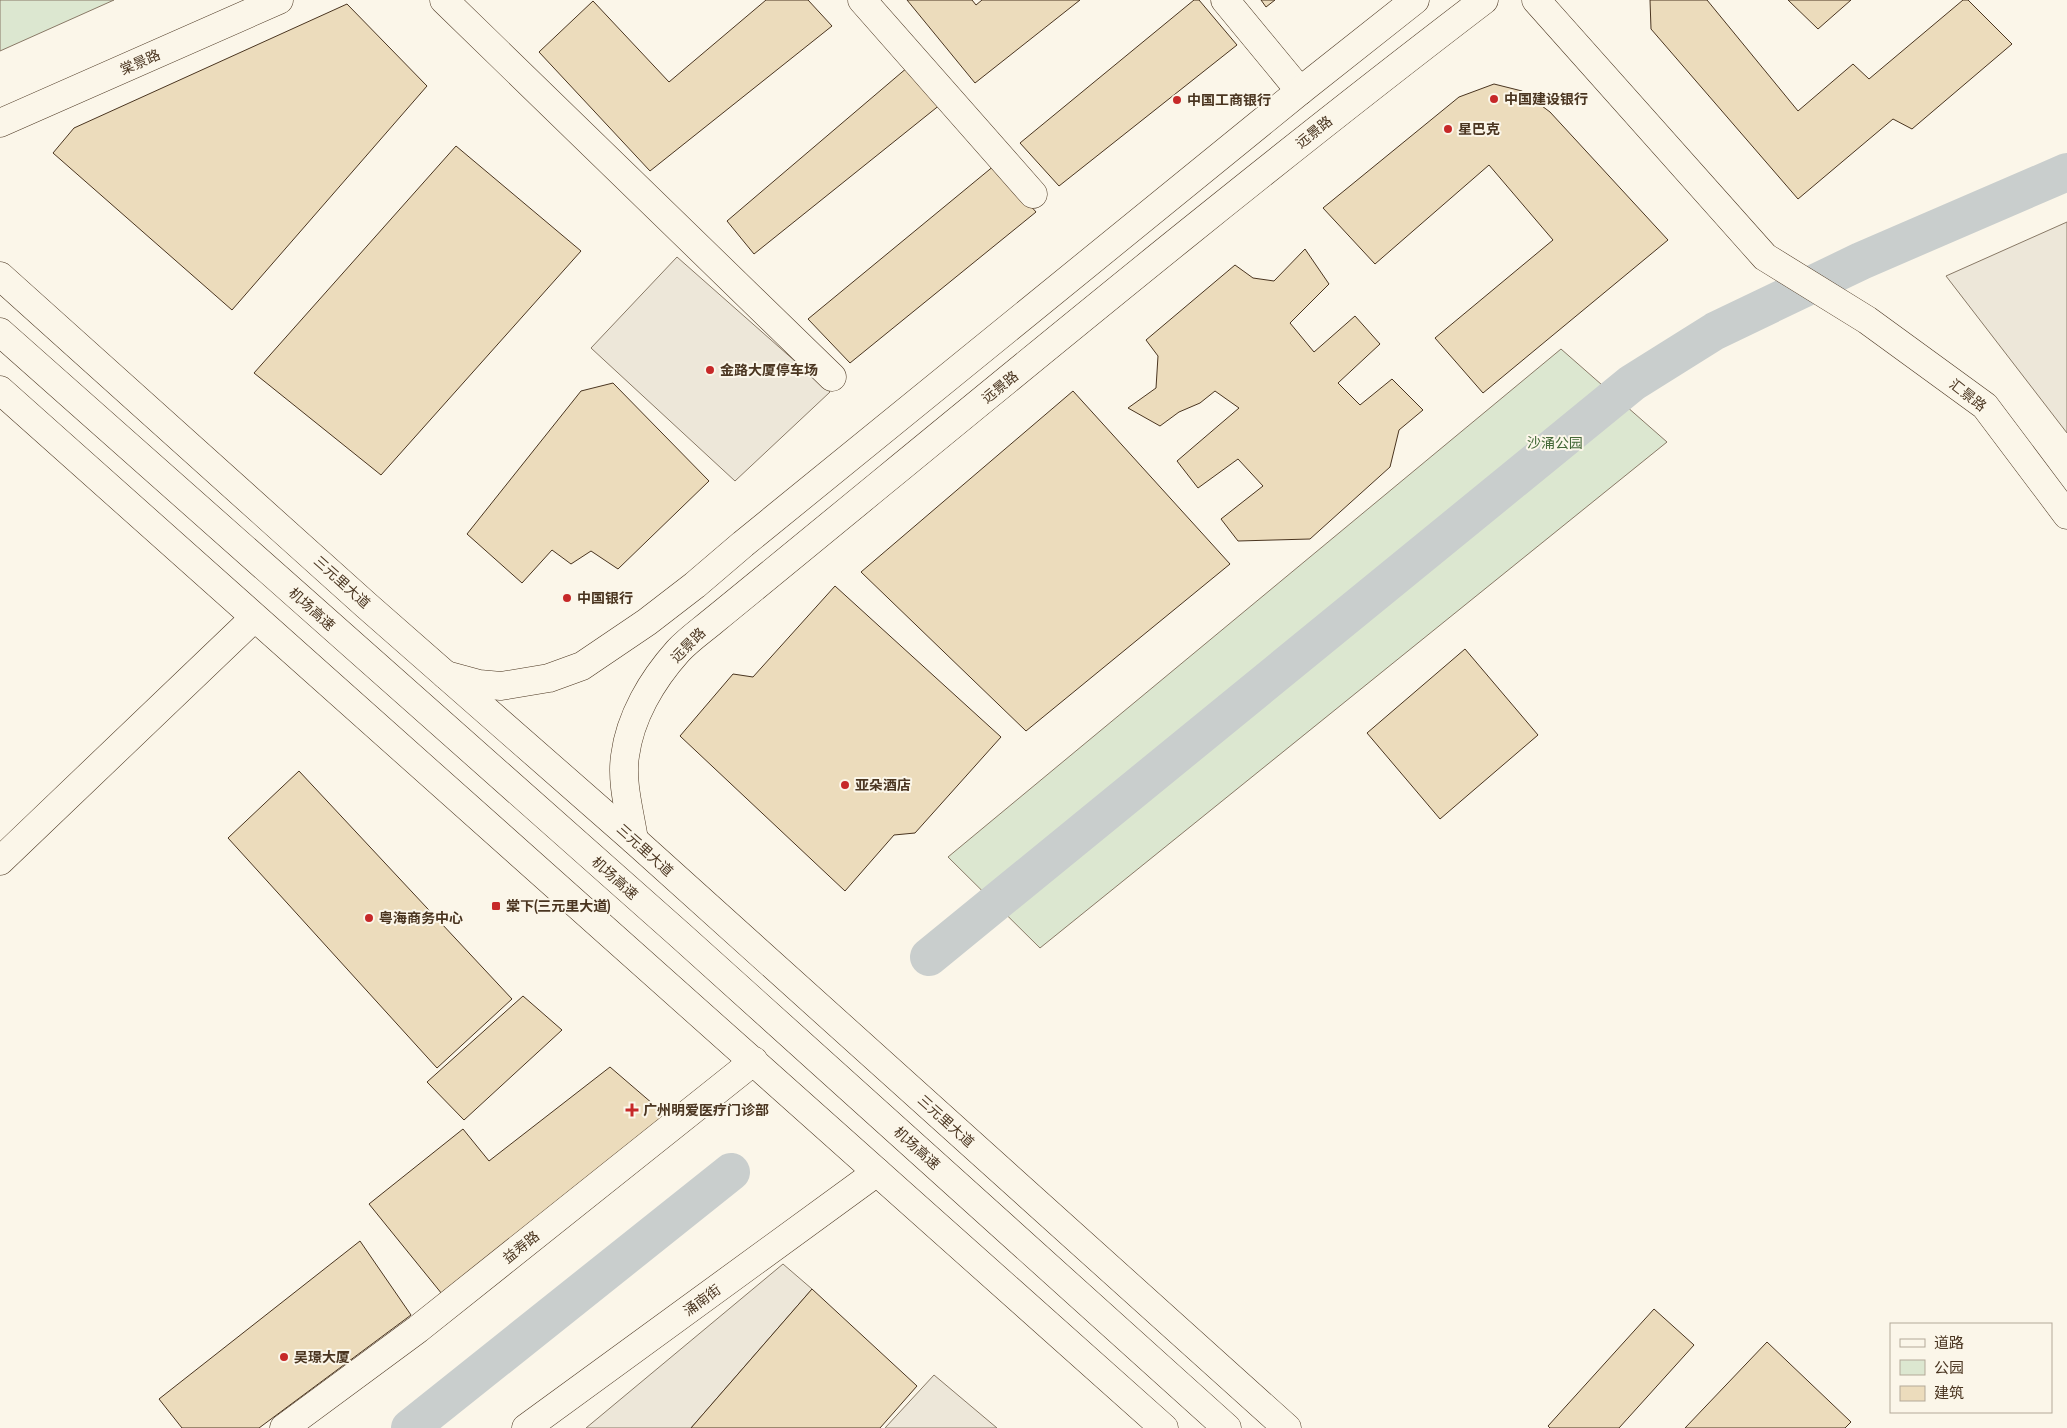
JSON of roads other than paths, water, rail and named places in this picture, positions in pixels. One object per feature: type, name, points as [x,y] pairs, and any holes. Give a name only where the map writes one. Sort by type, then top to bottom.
[{"type":"main road","name":"棠景路","points":[[0,123],[279,0]]},
{"type":"main road","points":[[444,0],[832,377]]},
{"type":"main road","points":[[862,0],[1033,194]]},
{"type":"main road","points":[[1225,0],[1300,91]]},
{"type":"main road","points":[[446,675],[479,684],[501,686],[525,683],[549,678],[582,666],[606,650],[696,585],[758,532],[1300,91],[1415,0]]},
{"type":"main road","name":"远景路","points":[[634,840],[625,784],[625,756],[635,717],[652,684],[678,651],[720,614],[1262,174],[1370,87],[1484,0]]},
{"type":"main road","name":"汇景路","points":[[1536,0],[1765,257],[1867,320],[1985,406],[2067,514]]},
{"type":"main road","name":"三元里大道","points":[[0,276],[446,675],[634,840],[1287,1428]]},
{"type":"main road","name":"机场高速","points":[[0,332],[680,935],[1227,1428]]},
{"type":"main road","points":[[0,390],[1164,1428]]},
{"type":"main road","points":[[0,861],[254,618]]},
{"type":"main road","name":"益寿路","points":[[284,1428],[418,1329],[754,1061]]},
{"type":"main road","name":"涌南街","points":[[526,1428],[877,1172]]},
{"type":"waterway","points":[[929,957],[1632,383],[1715,331],[1861,261],[2067,172]]},
{"type":"waterway","points":[[410,1428],[731,1172]]},
{"type":"place","name":"中国建设银行","points":[[1494,99]]},
{"type":"place","name":"中国工商银行","points":[[1177,100]]},
{"type":"place","name":"星巴克","points":[[1448,129]]},
{"type":"place","name":"金路大厦停车场","points":[[710,370]]},
{"type":"place","name":"中国银行","points":[[567,598]]},
{"type":"place","name":"亚朵酒店","points":[[845,785]]},
{"type":"place","name":"棠下(三元里大道)","points":[[496,906]]},
{"type":"place","name":"粤海商务中心","points":[[369,918]]},
{"type":"place","name":"广州明爱医疗门诊部","points":[[632,1110]]},
{"type":"place","name":"吴璟大厦","points":[[284,1357]]},
{"type":"park label","name":"沙涌公园","points":[[1555,443]]}]
